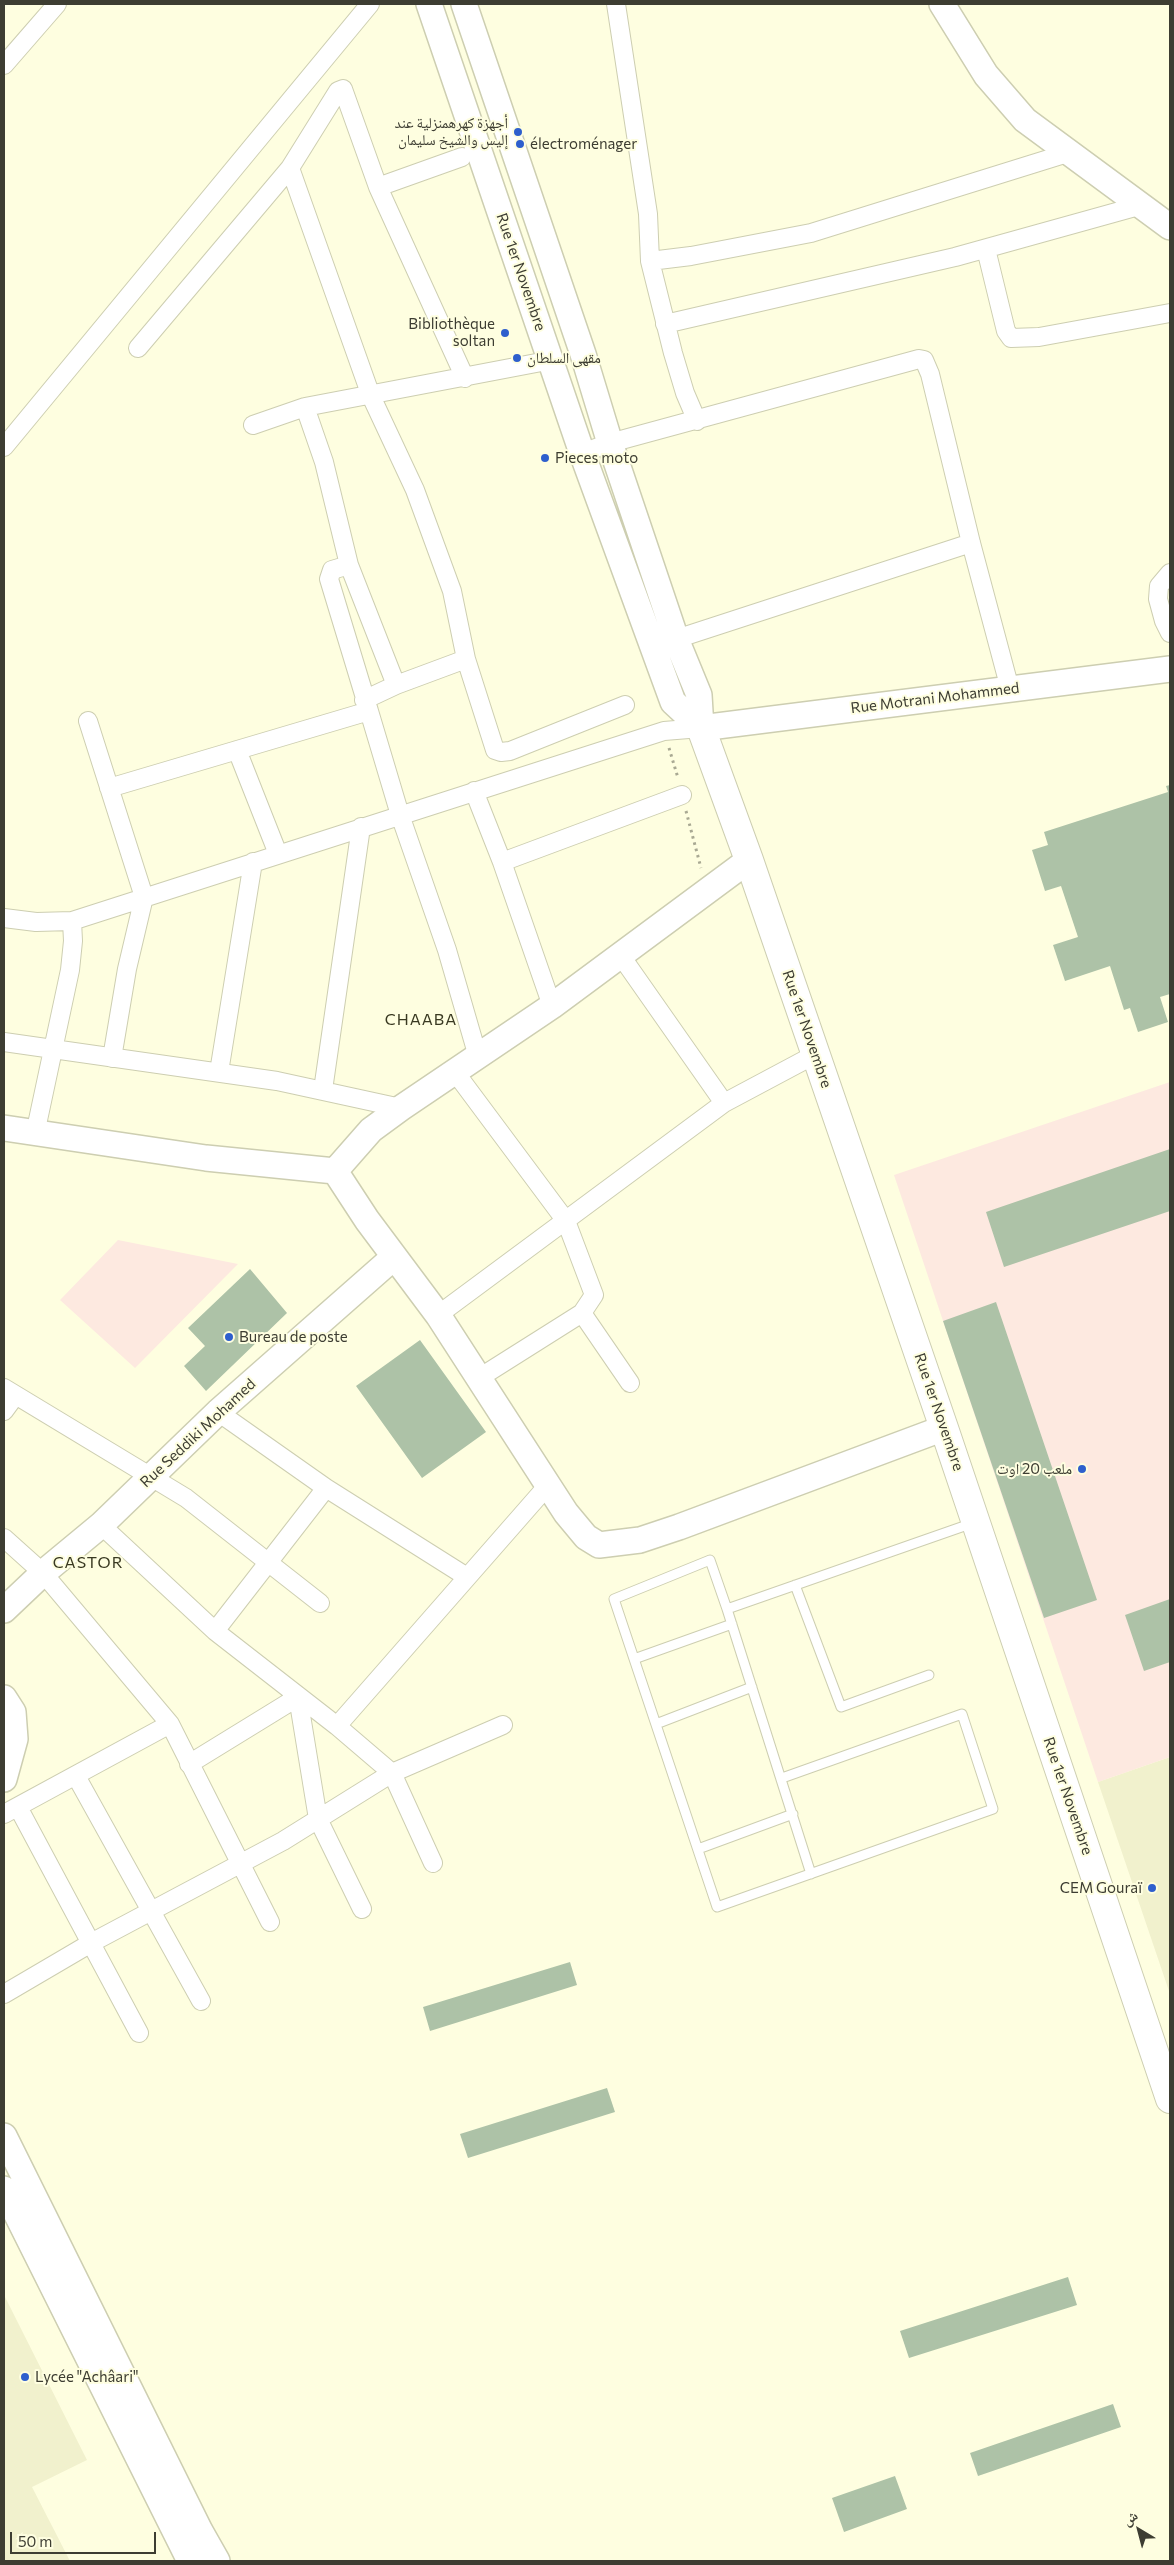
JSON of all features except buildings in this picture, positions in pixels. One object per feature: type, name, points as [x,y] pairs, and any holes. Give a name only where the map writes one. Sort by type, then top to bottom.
[{"type":"main road","name":"Rue 1er Novembre","points":[[700,728],[749,860],[1165,2067],[1170,2099]]},
{"type":"street","points":[[4,65],[57,4]]},
{"type":"street","name":"Rue 1er Novembre","points":[[428,4],[552,360],[582,453],[672,702],[700,728]]},
{"type":"street","name":"Rue 1er Novembre","points":[[464,4],[583,354],[610,443],[676,639],[699,695],[700,728]]},
{"type":"street","points":[[616,4],[647,205],[650,261],[665,324],[685,393],[697,421]]},
{"type":"street","points":[[942,4],[993,83],[1025,120],[1071,152],[1170,227]]},
{"type":"street","points":[[4,447],[370,6]]},
{"type":"street","points":[[138,348],[290,168],[338,91],[343,89],[378,187],[465,378]]},
{"type":"street","points":[[650,261],[691,256],[811,233],[1071,152]]},
{"type":"street","points":[[378,187],[462,157]]},
{"type":"street","points":[[290,168],[371,396],[415,490],[445,568],[466,659],[494,750],[500,752],[510,751],[625,706]]},
{"type":"street","points":[[665,324],[986,249],[1142,205]]},
{"type":"street","points":[[986,249],[1006,331],[1011,338],[1038,337],[1170,313]]},
{"type":"street","points":[[582,453],[610,443],[697,421],[919,359],[924,360],[930,374],[971,543],[1010,689]]},
{"type":"street","points":[[253,425],[305,407],[371,396],[552,360]]},
{"type":"street","points":[[305,407],[324,462],[349,565],[396,685]]},
{"type":"street","points":[[676,639],[971,543]]},
{"type":"street","points":[[349,565],[332,570],[330,579],[366,706],[400,815],[436,917],[478,1057]]},
{"type":"street","points":[[1170,572],[1159,586],[1158,599],[1164,621],[1170,633]]},
{"type":"street","points":[[109,788],[237,750],[366,706],[396,685],[466,659]]},
{"type":"street","name":"Rue Motrani Mohammed","points":[[700,728],[1170,669]]},
{"type":"street","points":[[88,721],[144,897],[127,969],[112,1058]]},
{"type":"street","points":[[4,918],[36,922],[72,921],[664,731],[700,728]]},
{"type":"street","points":[[237,750],[278,854]]},
{"type":"street","points":[[474,791],[502,862],[552,1006]]},
{"type":"street","points":[[502,862],[682,796]]},
{"type":"street","points":[[323,1090],[361,827]]},
{"type":"street","points":[[335,1171],[371,1130],[400,1108],[552,1006],[749,860]]},
{"type":"street","points":[[219,1072],[254,862]]},
{"type":"street","points":[[35,1134],[70,970],[72,921]]},
{"type":"street","points":[[621,956],[724,1103]]},
{"type":"street","points":[[4,1042],[219,1072],[323,1090],[400,1108]]},
{"type":"street","points":[[438,1315],[724,1103],[816,1054]]},
{"type":"street","points":[[455,1072],[566,1221],[594,1296],[582,1313],[479,1378]]},
{"type":"street","points":[[4,1128],[206,1158],[335,1171],[394,1257],[438,1315],[566,1513],[586,1537],[599,1545],[640,1540],[944,1428]]},
{"type":"street","name":"Rue Seddiki Mohamed","points":[[4,1610],[43,1573],[101,1525],[218,1412],[394,1257]]},
{"type":"street","points":[[582,1313],[630,1383]]},
{"type":"street","points":[[4,1411],[9,1392],[151,1476],[186,1498],[320,1603]]},
{"type":"street","points":[[218,1412],[326,1488],[467,1577]]},
{"type":"street","points":[[337,1726],[549,1484]]},
{"type":"street","points":[[215,1631],[326,1488]]},
{"type":"street","points":[[101,1525],[215,1631],[337,1726],[392,1773],[433,1863]]},
{"type":"street","points":[[4,1538],[43,1573],[170,1724],[270,1922]]},
{"type":"street","points":[[189,1764],[298,1697]]},
{"type":"street","points":[[298,1697],[318,1819],[362,1909]]},
{"type":"street","points":[[4,1698],[13,1712],[15,1739],[4,1779]]},
{"type":"street","points":[[139,2033],[91,1943],[11,1810],[170,1724]]},
{"type":"street","points":[[4,1994],[91,1943],[241,1863],[318,1819],[392,1773],[503,1725]]},
{"type":"street","points":[[76,1776],[201,2001]]},
{"type":"street","points":[[4,2136],[189,2544]]},
{"type":"street","points":[[4,2189],[189,2544],[218,2561]]},
{"type":"lane","points":[[727,1609],[976,1522]]},
{"type":"lane","points":[[782,1778],[962,1714],[993,1809],[811,1874],[717,1907],[614,1599],[710,1560],[782,1778],[811,1874]]},
{"type":"lane","points":[[795,1585],[841,1707],[929,1675]]},
{"type":"lane","points":[[634,1659],[732,1624]]},
{"type":"lane","points":[[656,1724],[752,1687]]},
{"type":"lane","points":[[698,1849],[793,1814]]},
{"type":"shaded area","name":"ملعب 20 اوت","points":[[1170,1082],[1170,1757],[1098,1782],[894,1175]]},
{"type":"shaded area","points":[[118,1240],[238,1264],[135,1368],[60,1300]]},
{"type":"shaded area","name":"CEM Gouraï","points":[[1170,1757],[1170,1994],[1098,1782]]},
{"type":"shaded area","name":"Lycée \"Achâari\"","points":[[4,2295],[87,2460],[32,2487],[70,2561],[4,2561]]},
{"type":"place","name":"أجهزة كهرهمنزلية عند إليس والشيخ سليمان","points":[[518,132]]},
{"type":"place","name":"électroménager","points":[[520,144]]},
{"type":"place","name":"Bibliothèque soltan","points":[[505,333]]},
{"type":"place","name":"مقهى السلطان","points":[[517,358]]},
{"type":"place","name":"Pieces moto","points":[[545,458]]},
{"type":"place","name":"Bureau de poste","points":[[229,1337]]},
{"type":"place","name":"ملعب 20 اوت","points":[[1082,1469]]},
{"type":"place","name":"CEM Gouraï","points":[[1152,1888]]},
{"type":"place","name":"Lycée \"Achâari\"","points":[[25,2377]]},
{"type":"district","name":"CHAABA","points":[[421,1020]]},
{"type":"district","name":"CASTOR","points":[[88,1563]]}]
